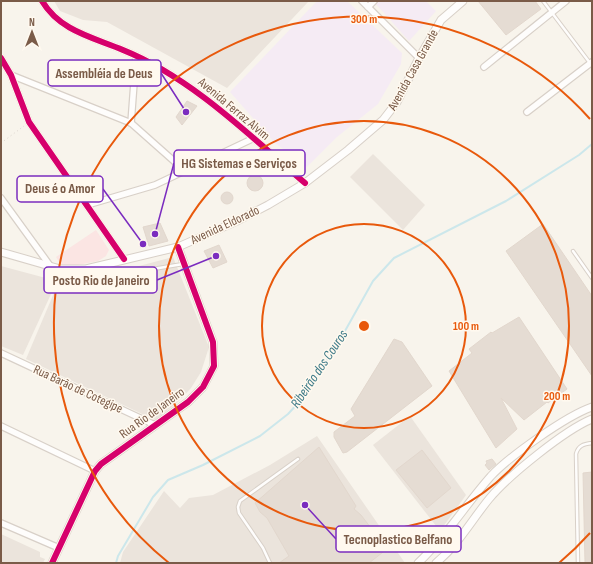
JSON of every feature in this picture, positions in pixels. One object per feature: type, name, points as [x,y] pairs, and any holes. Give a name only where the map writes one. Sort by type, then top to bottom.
[{"type":"main road","name":"Avenida Casa Grande","points":[[305,183],[368,134],[387,115],[403,91],[419,58],[441,20],[463,1]]},
{"type":"main road","name":"Avenida Eldorado","points":[[1,252],[51,267],[70,270],[86,269],[178,247],[235,222],[305,183]]},
{"type":"main road","name":"Rua Rio de Janeiro","points":[[52,563],[95,471],[101,464],[188,402],[204,387],[214,366],[213,342],[178,247]]},
{"type":"main road","points":[[418,563],[450,529],[493,475],[564,421],[592,407]]},
{"type":"main road","points":[[436,563],[457,542],[495,492],[554,443],[575,428],[592,419]]},
{"type":"street","name":"Avenida Ferraz Alvim","points":[[42,1],[50,14],[62,24],[136,56],[188,85],[305,183]]},
{"type":"street","points":[[362,1],[419,58]]},
{"type":"street","points":[[368,7],[374,1]]},
{"type":"street","points":[[484,67],[566,1]]},
{"type":"street","points":[[131,123],[136,56]]},
{"type":"street","points":[[1,58],[11,75],[29,122],[124,260]]},
{"type":"street","points":[[526,112],[591,63]]},
{"type":"street","points":[[11,75],[131,123],[184,170]]},
{"type":"street","points":[[87,205],[155,185],[252,139]]},
{"type":"street","points":[[1,198],[51,267]]},
{"type":"street","name":"Rua Barão de Cotegipe","points":[[1,353],[155,425]]},
{"type":"street","points":[[1,426],[95,471]]},
{"type":"street","points":[[1,523],[59,548]]},
{"type":"lane","points":[[543,1],[591,63]]},
{"type":"lane","points":[[573,251],[592,278]]},
{"type":"lane","points":[[79,290],[103,280],[129,272],[184,263]]},
{"type":"lane","points":[[578,563],[576,454],[577,449],[581,446],[592,443]]},
{"type":"lane","points":[[270,563],[263,548],[239,513],[238,507],[240,501],[298,459]]},
{"type":"path","points":[[1,143],[29,122]]},
{"type":"shaded area","points":[[54,1],[309,1],[227,88],[107,22],[83,20],[60,11]]},
{"type":"shaded area","points":[[317,1],[347,1],[402,53],[401,64],[378,104],[337,137],[307,167],[275,143],[230,92]]},
{"type":"shaded area","points":[[378,1],[426,1],[436,11],[409,41],[375,3]]},
{"type":"shaded area","points":[[373,154],[425,205],[403,230],[350,177]]},
{"type":"shaded area","points":[[96,230],[109,250],[106,256],[98,261],[63,268],[56,257]]},
{"type":"shaded area","points":[[173,257],[209,347],[201,372],[191,388],[178,402],[155,420],[26,359],[59,281],[90,279]]},
{"type":"shaded area","points":[[1,266],[57,281],[23,355],[1,346]]},
{"type":"shaded area","points":[[410,416],[466,495],[440,531],[373,445]]},
{"type":"shaded area","points":[[317,436],[405,563],[120,563],[123,552],[164,491],[180,508],[189,498],[213,495],[270,465]]},
{"type":"shaded area","points":[[1,534],[40,552],[40,557],[45,559],[43,563],[1,563]]},
{"type":"building","points":[[478,1],[535,1],[541,9],[506,35]]},
{"type":"building","points":[[187,101],[197,106],[182,125],[176,117]]},
{"type":"building","points":[[255,175],[261,177],[263,183],[261,189],[255,191],[249,189],[247,183],[249,177]]},
{"type":"building","points":[[227,192],[231,194],[233,198],[231,202],[227,204],[223,202],[221,198],[223,194]]},
{"type":"building","points":[[160,223],[168,241],[149,246],[143,227]]},
{"type":"building","points":[[543,224],[592,296],[592,376],[506,251]]},
{"type":"building","points":[[219,245],[227,262],[213,268],[204,251]]},
{"type":"building","points":[[519,317],[567,389],[524,420],[501,398],[517,429],[496,448],[449,371],[472,353],[469,349],[491,332],[492,333]]},
{"type":"building","points":[[394,339],[402,342],[432,386],[347,452],[343,453],[334,437],[334,432],[355,416],[351,409]]},
{"type":"building","points":[[319,447],[356,506],[354,509],[361,515],[387,549],[369,563],[279,563],[289,556],[267,518],[260,512],[255,503]]},
{"type":"building","points":[[422,450],[451,488],[427,508],[396,470]]},
{"type":"building","points":[[492,459],[496,464],[489,470],[485,465],[487,463],[486,461]]},
{"type":"building","points":[[592,472],[592,563],[585,563],[583,473]]},
{"type":"waterway","name":"Ribeirão dos Couros","points":[[116,563],[118,556],[153,497],[168,480],[203,465],[260,436],[288,414],[299,402],[336,347],[373,281],[394,258],[506,201],[579,155],[592,144]]},
{"type":"cycle path","points":[[42,1],[49,11],[67,26],[88,37],[123,50],[173,76],[219,109],[305,183]]},
{"type":"cycle path","points":[[1,58],[11,75],[29,122],[124,259]]},
{"type":"cycle path","points":[[52,563],[95,471],[101,464],[188,402],[203,387],[214,366],[213,342],[178,247]]},
{"type":"place","name":"Assembléia de Deus","points":[[186,112]]},
{"type":"place","name":"HG Sistemas e Serviços","points":[[155,234]]},
{"type":"place","name":"Deus é o Amor","points":[[143,244]]},
{"type":"place","name":"Posto Rio de Janeiro","points":[[216,256]]},
{"type":"place","name":"Tecnoplastico Belfano","points":[[305,505]]}]
